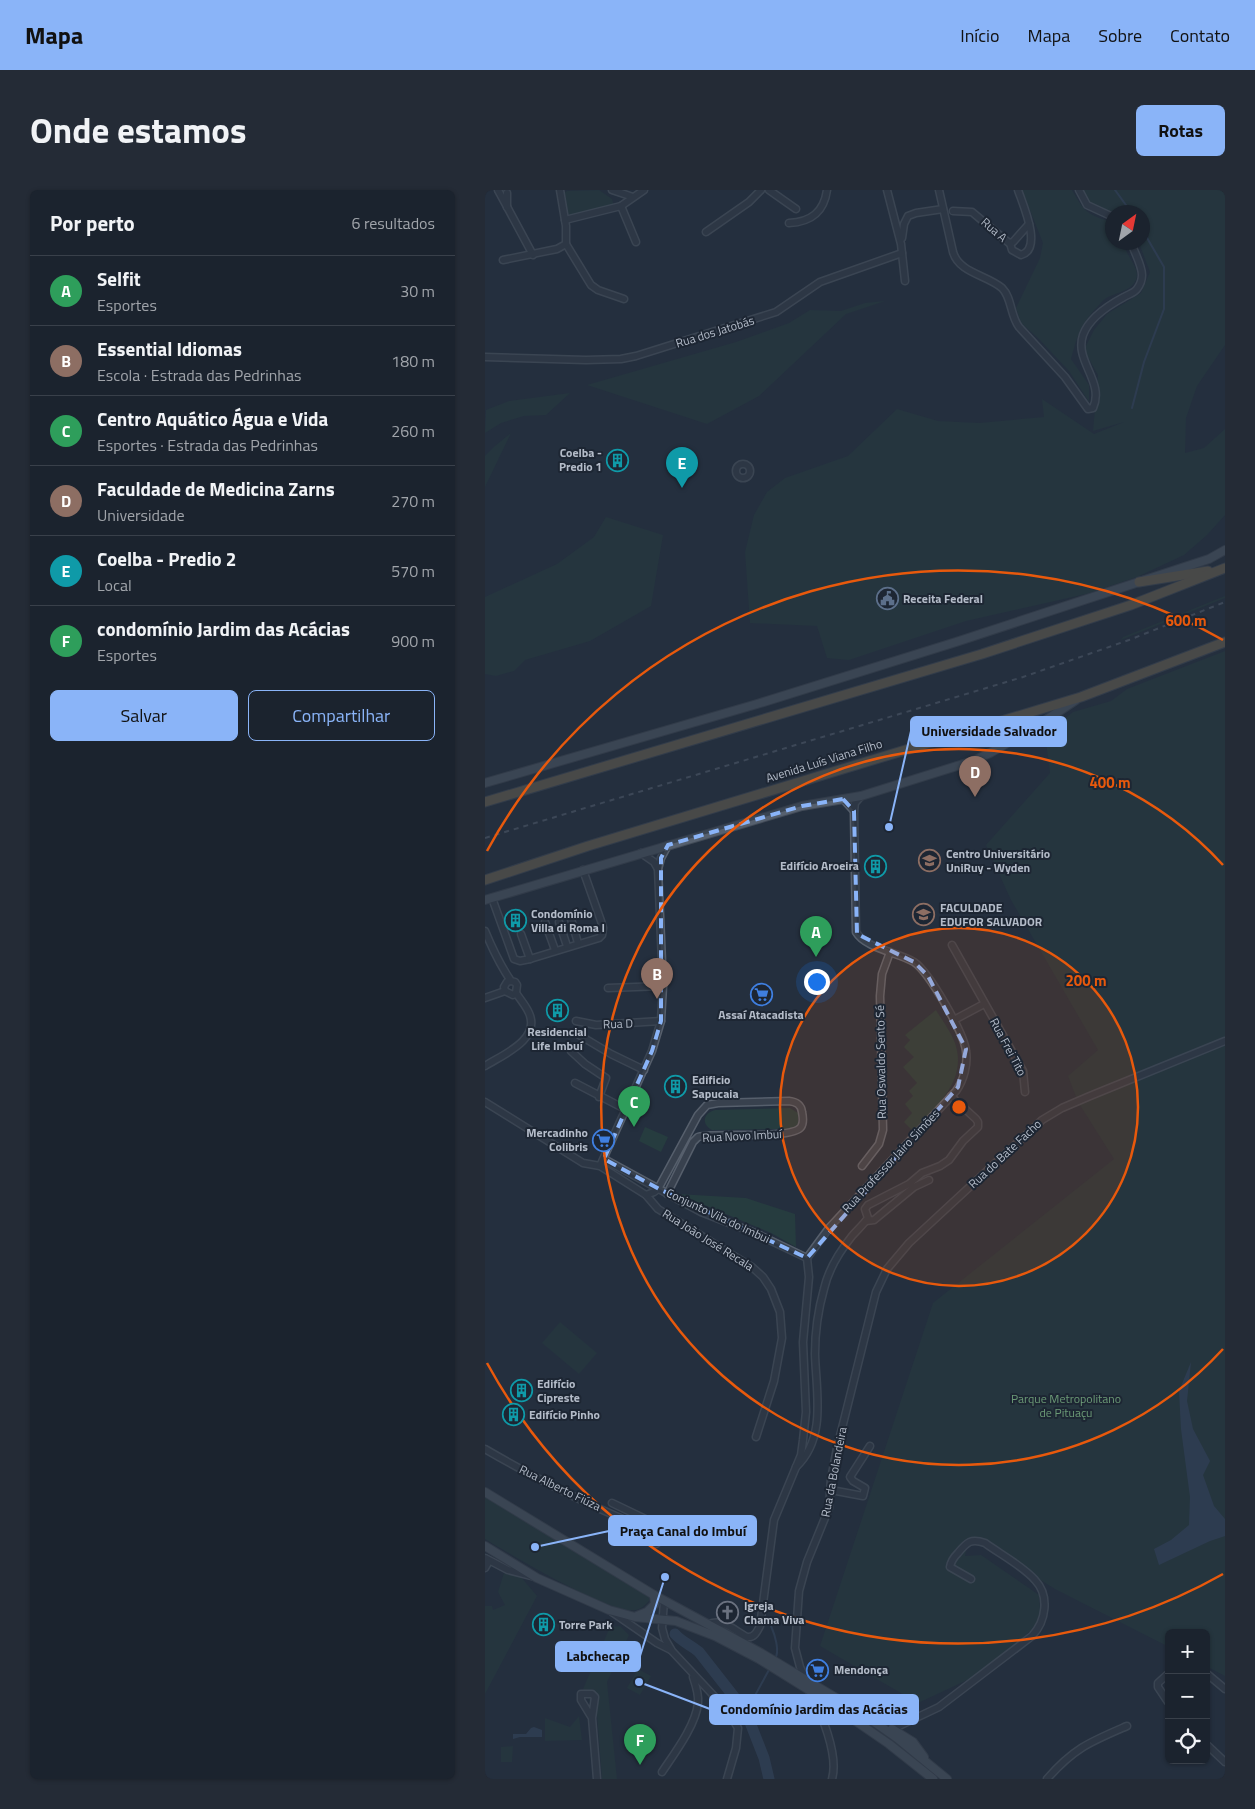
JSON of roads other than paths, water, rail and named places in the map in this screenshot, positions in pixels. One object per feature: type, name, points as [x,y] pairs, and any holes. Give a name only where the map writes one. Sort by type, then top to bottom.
[{"type":"highway","points":[[1139,582],[1225,568]]},
{"type":"highway","points":[[485,802],[982,654],[1131,605],[1225,568]]},
{"type":"highway","name":"Avenida Luís Viana Filho","points":[[485,880],[588,846],[1081,697],[1225,642]]},
{"type":"main road","points":[[485,783],[757,704],[956,642],[1209,559],[1225,550]]},
{"type":"main road","points":[[488,899],[802,806],[861,796],[981,758],[1040,724],[1081,697]]},
{"type":"main road","points":[[485,1492],[654,1596],[709,1624],[786,1672],[809,1690],[827,1697],[881,1726],[947,1779]]},
{"type":"main road","points":[[485,1546],[537,1578],[609,1610],[635,1617],[676,1622],[703,1631],[760,1656]]},
{"type":"main road","points":[[635,1617],[652,1608],[655,1604],[654,1596]]},
{"type":"main road","points":[[786,1672],[806,1680],[933,1779]]},
{"type":"main road","points":[[875,1734],[884,1725],[897,1728],[917,1746],[926,1761]]},
{"type":"street","points":[[498,190],[533,254]]},
{"type":"street","points":[[560,190],[565,220],[566,244],[591,286],[624,299]]},
{"type":"street","points":[[612,190],[633,197]]},
{"type":"street","points":[[565,220],[621,206],[644,190]]},
{"type":"street","points":[[706,232],[749,202],[761,190]]},
{"type":"street","points":[[769,190],[796,209]]},
{"type":"street","points":[[789,223],[806,220],[816,215],[826,199],[827,190]]},
{"type":"street","points":[[887,190],[901,244],[905,281]]},
{"type":"street","points":[[939,190],[956,260],[1001,288],[1009,301],[1014,320],[1065,377],[1088,409],[1093,408],[1096,398],[1094,383],[1082,357],[1081,341],[1084,333],[1096,317],[1125,296],[1133,293],[1142,281],[1143,273],[1134,250]]},
{"type":"street","points":[[1010,244],[1012,250],[1021,255],[1025,254],[1030,248],[1031,242],[1029,224],[1018,190]]},
{"type":"street","points":[[1079,190],[1087,206],[1105,214]]},
{"type":"street","points":[[507,193],[507,208]]},
{"type":"street","points":[[621,206],[635,242]]},
{"type":"street","points":[[901,244],[904,224],[908,216],[943,208]]},
{"type":"street","name":"Rua A","points":[[953,211],[972,212],[1010,244],[1029,224]]},
{"type":"street","points":[[503,260],[557,249],[566,244]]},
{"type":"street","name":"Rua dos Jatobás","points":[[485,357],[587,360],[621,359],[636,356],[766,316],[783,308],[820,282],[902,253]]},
{"type":"street","name":"Rua Professor Jairo Simões","points":[[807,1258],[829,1228],[951,1096],[961,1081],[967,1062],[966,1049],[954,1020],[928,976],[914,962],[863,939],[856,932],[854,811],[855,803],[861,796]]},
{"type":"street","points":[[843,799],[854,811]]},
{"type":"street","points":[[600,1166],[644,1070],[655,1043],[661,1021],[663,986],[658,869],[661,858],[668,846]]},
{"type":"street","points":[[641,853],[654,862],[658,869]]},
{"type":"street","points":[[488,899],[514,959],[520,961],[530,959],[567,946],[599,938],[603,932],[583,870]]},
{"type":"street","points":[[571,919],[578,943]]},
{"type":"street","points":[[545,922],[555,950]]},
{"type":"street","points":[[559,922],[567,946]]},
{"type":"street","points":[[485,931],[509,982]]},
{"type":"street","points":[[521,934],[530,959]]},
{"type":"street","points":[[485,945],[498,959]]},
{"type":"street","name":"Rua Frei Tito","points":[[952,945],[1023,1071],[1025,1092]]},
{"type":"street","name":"Rua Oswaldo Sento Sé","points":[[862,1166],[879,1144],[883,1130],[880,996],[882,974],[890,952]]},
{"type":"street","points":[[505,992],[504,986],[509,982],[515,982],[518,989],[514,994]]},
{"type":"street","points":[[608,988],[663,986]]},
{"type":"street","points":[[485,998],[505,992],[514,994],[521,1000],[531,1020],[529,1034],[519,1044],[485,1066]]},
{"type":"street","name":"Rua Frei Tito","points":[[954,1020],[984,1004]]},
{"type":"street","name":"Rua D","points":[[575,1021],[616,1024],[661,1021]]},
{"type":"street","points":[[579,1035],[611,1054],[644,1070]]},
{"type":"street","name":"Rua do Bate Facho","points":[[876,1292],[887,1269],[909,1243],[1042,1120],[1062,1108],[1225,1041]]},
{"type":"street","points":[[571,1051],[585,1064],[606,1078],[599,1097]]},
{"type":"street","points":[[575,1083],[625,1109]]},
{"type":"street","points":[[796,1467],[804,1460],[811,1449],[816,1423],[819,1400],[815,1342],[821,1298],[827,1277],[847,1243],[866,1221],[868,1216],[865,1209],[868,1205],[909,1184],[922,1173],[940,1166],[949,1160],[963,1141],[978,1127],[976,1119],[951,1096]]},
{"type":"street","name":"Rua Novo Imbuí","points":[[658,1189],[698,1115],[707,1105],[789,1101],[797,1103],[801,1108],[803,1122],[800,1129],[796,1131],[780,1134],[698,1138],[693,1142],[667,1194]]},
{"type":"street","name":"Rua João José Recala","points":[[485,1102],[583,1164],[600,1166],[646,1195],[658,1209],[753,1267],[763,1277],[777,1300],[782,1324],[780,1354],[774,1381],[756,1437]]},
{"type":"street","name":"Conjunto Vila do Imbui","points":[[604,1159],[713,1217],[757,1234],[807,1258]]},
{"type":"street","points":[[672,1164],[679,1168]]},
{"type":"street","points":[[866,1221],[873,1220],[914,1187],[929,1180]]},
{"type":"street","points":[[646,1195],[658,1189]]},
{"type":"street","points":[[709,1624],[716,1621],[721,1622],[747,1637],[754,1635],[758,1630],[762,1618],[774,1520],[796,1467],[803,1440],[806,1412],[803,1342],[809,1285],[807,1258]]},
{"type":"street","name":"Rua da Bolandeira","points":[[806,1680],[795,1648],[799,1591],[804,1569],[827,1515],[837,1448],[876,1292]]},
{"type":"street","points":[[803,1342],[815,1342]]},
{"type":"street","points":[[831,1490],[863,1496],[865,1488],[850,1477],[870,1446]]},
{"type":"street","name":"Rua Alberto Fiúza","points":[[485,1449],[561,1490],[663,1536]]},
{"type":"street","name":"Rua Alberto Fiúza","points":[[612,1503],[660,1526],[663,1530],[663,1536],[658,1544],[653,1544],[636,1525]]},
{"type":"street","points":[[897,1728],[939,1707],[1032,1636],[1041,1624],[1045,1610],[1045,1600],[1042,1590],[1035,1579],[985,1543],[976,1540],[967,1542],[951,1562],[951,1566],[971,1580]]},
{"type":"street","points":[[485,1568],[487,1559],[518,1574],[537,1578]]},
{"type":"street","points":[[664,1601],[662,1632],[665,1639],[672,1651],[728,1711],[738,1728],[737,1742],[727,1779]]},
{"type":"street","points":[[609,1610],[672,1651]]},
{"type":"street","points":[[662,1772],[689,1728],[696,1712],[698,1694],[692,1673]]},
{"type":"street","points":[[1207,1674],[1225,1689]]},
{"type":"street","points":[[1165,1677],[1158,1683],[1157,1687],[1165,1698]]},
{"type":"street","points":[[809,1690],[816,1702],[833,1753],[834,1767],[832,1779]]},
{"type":"street","points":[[592,1718],[597,1779]]},
{"type":"street","points":[[1047,1779],[1060,1764],[1079,1748],[1127,1726]]},
{"type":"street","points":[[1210,1748],[1225,1762]]},
{"type":"water","points":[[1191,1362],[1187,1401],[1193,1429],[1210,1461],[1203,1475],[1214,1506],[1225,1519],[1225,1536],[1159,1565],[1154,1549],[1171,1540],[1189,1525],[1190,1497],[1181,1429],[1179,1391]]},
{"type":"water","points":[[534,1727],[542,1730],[542,1737],[520,1737],[513,1739],[513,1734],[526,1734]]},
{"type":"waterway","points":[[1115,190],[1126,205]]},
{"type":"waterway","points":[[1132,408],[1144,362],[1164,309],[1164,267],[1150,243]]},
{"type":"waterway","points":[[771,1626],[777,1647],[775,1659]]},
{"type":"waterway","points":[[675,1634],[699,1652],[746,1712],[764,1758],[769,1779]]},
{"type":"waterway","points":[[746,1712],[770,1668]]},
{"type":"railway","points":[[485,838],[1023,677],[1129,640],[1225,602]]},
{"type":"place","name":"Coelba - Predio 1","points":[[618,460]]},
{"type":"place","name":"Coelba - Predio 2","points":[[682,488]]},
{"type":"place","name":"Receita Federal","points":[[887,599]]},
{"type":"place","name":"Faculdade de Medicina Zarns","points":[[975,797]]},
{"type":"place","name":"Universidade Salvador","points":[[889,827]]},
{"type":"place","name":"Centro Universitário UniRuy - Wyden","points":[[930,861]]},
{"type":"place","name":"Edifício Aroeira","points":[[875,866]]},
{"type":"place","name":"FACULDADE EDUFOR SALVADOR","points":[[924,915]]},
{"type":"place","name":"Condomínio Villa di Roma I","points":[[515,921]]},
{"type":"place","name":"Selfit","points":[[816,957]]},
{"type":"place","name":"Assaí Atacadista","points":[[761,994]]},
{"type":"place","name":"Essential Idiomas","points":[[657,999]]},
{"type":"place","name":"Residencial Life Imbuí","points":[[557,1011]]},
{"type":"place","name":"Edificio Sapucaia","points":[[676,1087]]},
{"type":"place","name":"Centro Aquático Água e Vida","points":[[634,1127]]},
{"type":"place","name":"Mercadinho Colibris","points":[[604,1140]]},
{"type":"place","name":"Edifício Cipreste","points":[[521,1391]]},
{"type":"place","name":"Edifício Pinho","points":[[513,1415]]},
{"type":"place","name":"Praça Canal do Imbuí","points":[[535,1547]]},
{"type":"place","name":"Labchecap","points":[[665,1577]]},
{"type":"place","name":"Igreja Chama Viva","points":[[728,1613]]},
{"type":"place","name":"Torre Park","points":[[543,1625]]},
{"type":"place","name":"Mendonça","points":[[818,1670]]},
{"type":"place","name":"Condomínio Jardim das Acácias","points":[[639,1682]]},
{"type":"place","name":"condomínio Jardim das Acácias","points":[[640,1765]]},
{"type":"park label","name":"Parque Metropolitano de Pituaçu","points":[[1066,1406]]}]
